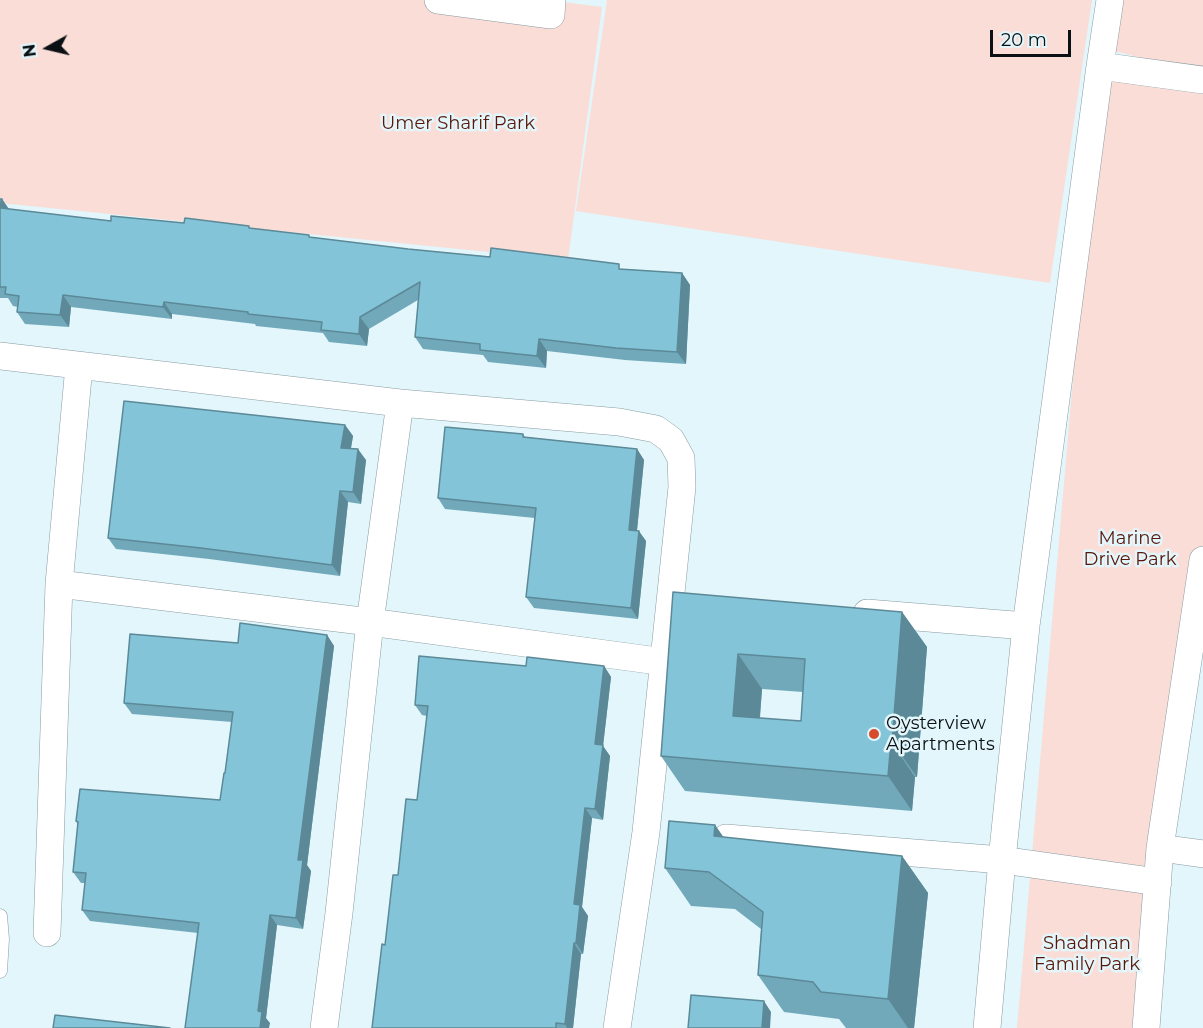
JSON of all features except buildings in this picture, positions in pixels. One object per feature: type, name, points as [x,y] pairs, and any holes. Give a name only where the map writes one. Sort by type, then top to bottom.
[{"type":"street","points":[[438,0],[551,15],[552,0]]},
{"type":"street","points":[[987,1028],[1026,626],[1110,0]]},
{"type":"street","points":[[1100,66],[1203,80]]},
{"type":"street","points":[[0,356],[400,403],[620,422],[656,429],[671,440],[681,458],[683,598],[665,662],[658,833],[617,1028]]},
{"type":"street","points":[[46,933],[59,584],[79,366]]},
{"type":"street","points":[[324,1028],[370,622],[400,403]]},
{"type":"street","points":[[1146,1028],[1160,848],[1203,561]]},
{"type":"street","points":[[59,584],[370,622],[665,662]]},
{"type":"street","points":[[849,612],[1026,626]]},
{"type":"street","points":[[706,836],[1002,860],[1158,882]]},
{"type":"street","points":[[1160,848],[1203,854]]},
{"type":"lane","points":[[0,916],[2,939],[0,971]]},
{"type":"green space","name":"Umer Sharif Park","points":[[0,0],[547,0],[602,7],[568,260],[0,203]]},
{"type":"green space","points":[[607,0],[1092,0],[1050,283],[576,211]]},
{"type":"green space","points":[[1111,0],[1203,0],[1203,73],[1102,48]]},
{"type":"green space","name":"Marine Drive Park","points":[[1100,66],[1203,80],[1203,551],[1146,1028],[1017,1028]]},
{"type":"place","name":"Oysterview Apartments","points":[[874,734]]},
{"type":"park label","name":"Shadman Family Park","points":[[1087,954]]}]
